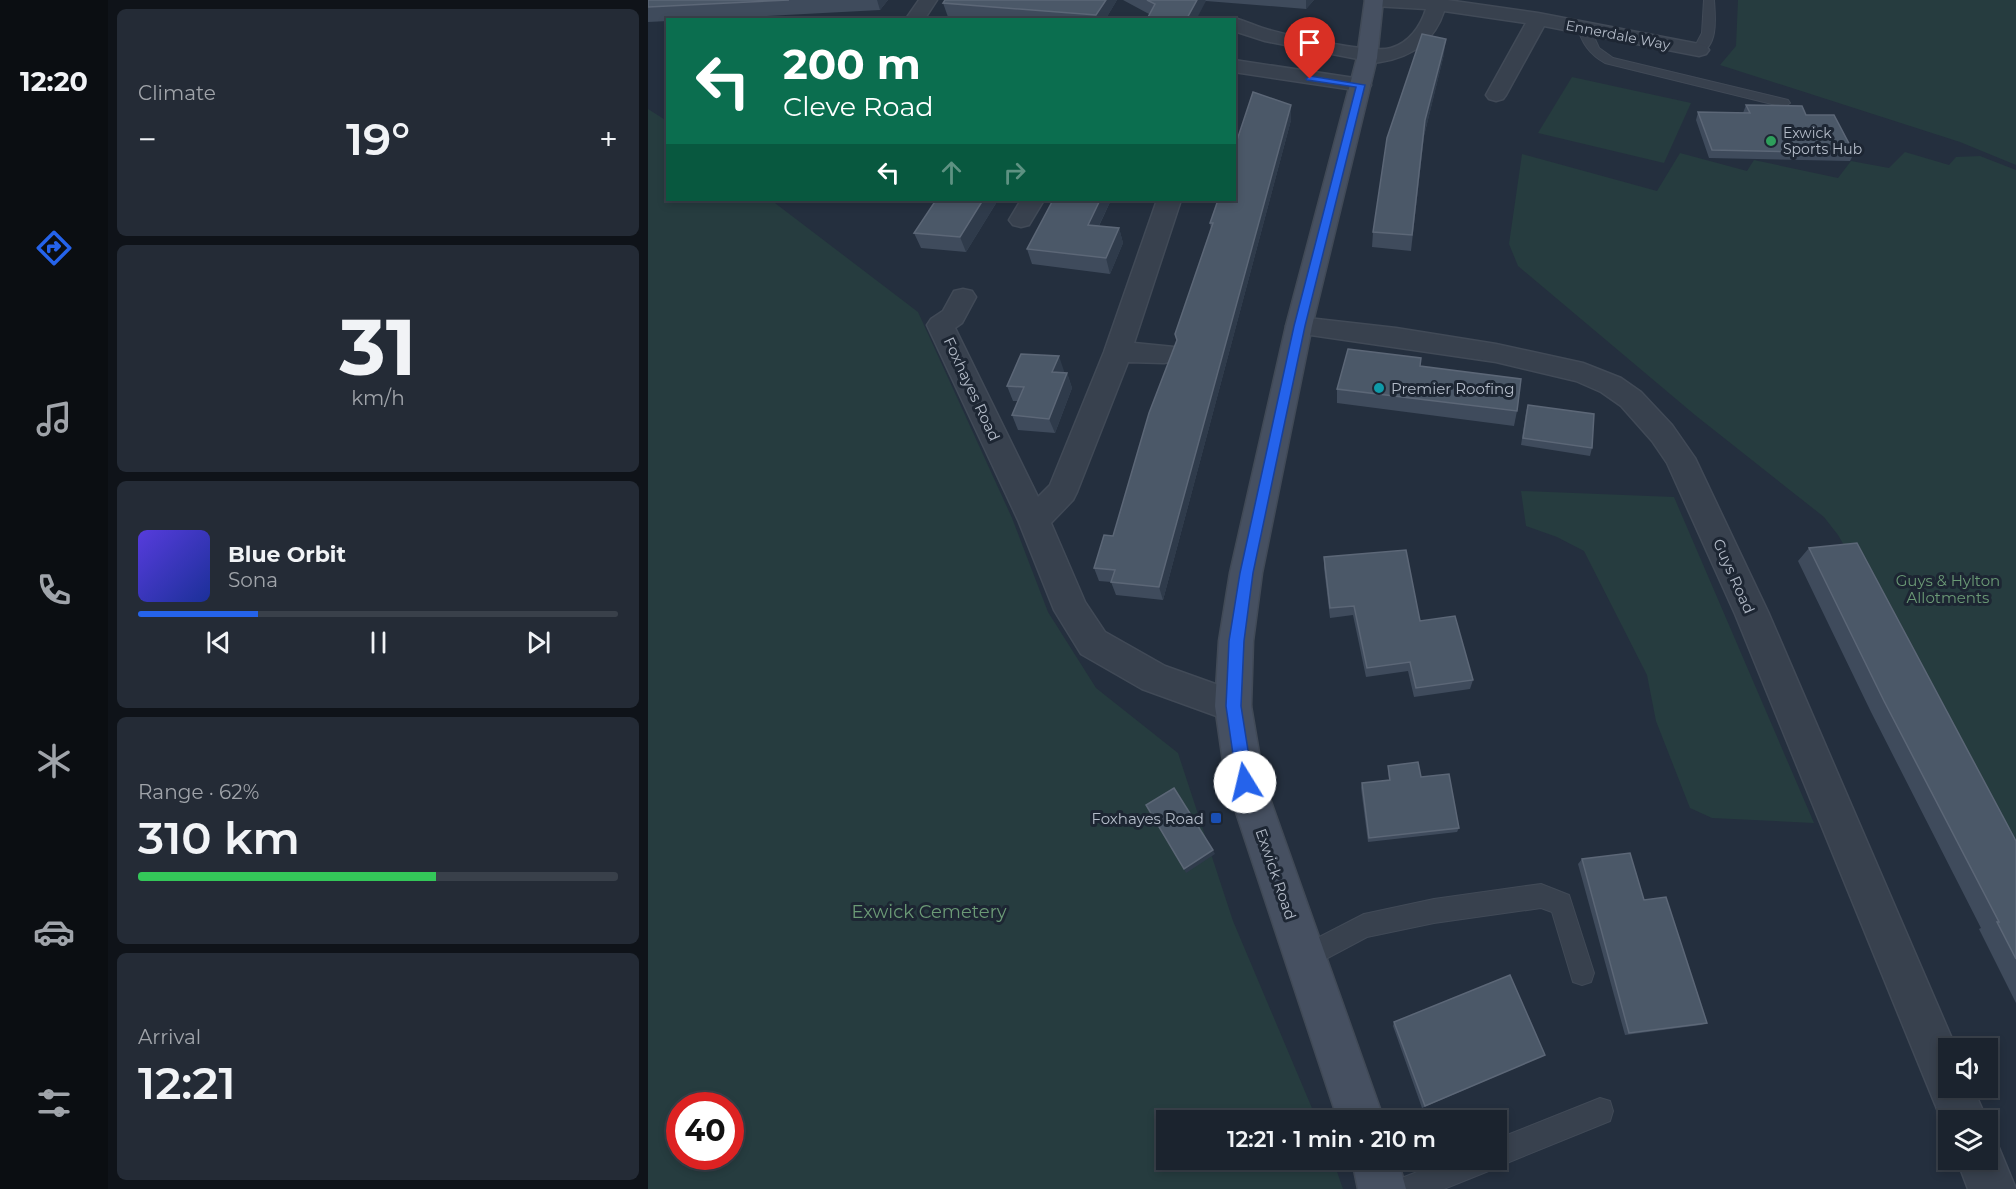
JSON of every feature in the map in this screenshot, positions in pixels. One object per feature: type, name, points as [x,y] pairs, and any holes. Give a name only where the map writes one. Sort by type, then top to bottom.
[{"type":"street","points":[[915,18],[928,0]]},
{"type":"street","name":"Ennerdale Way","points":[[1374,0],[1506,8],[1538,20],[1582,26],[1699,51]]},
{"type":"street","name":"Exwick Road","points":[[1358,1110],[1245,782],[1233,706],[1236,641],[1246,573],[1299,326],[1367,57],[1374,0]]},
{"type":"street","points":[[1236,21],[1265,35],[1367,57],[1404,50],[1412,44],[1435,15],[1436,4]]},
{"type":"street","points":[[1496,95],[1538,20]]},
{"type":"street","points":[[1236,66],[1360,85]]},
{"type":"street","points":[[1021,220],[1031,201]]},
{"type":"street","points":[[1034,520],[1062,492],[1118,352],[1169,201]]},
{"type":"street","name":"Foxhayes Road","points":[[963,297],[953,317],[940,325],[1034,520],[1071,610],[1093,643],[1154,678],[1233,706]]},
{"type":"street","name":"Guys Road","points":[[1299,326],[1496,353],[1583,373],[1611,385],[1631,399],[1662,433],[1680,458],[1752,614],[1938,1058]]},
{"type":"street","points":[[1118,352],[1164,354]]},
{"type":"street","points":[[1377,1170],[1382,1189]]},
{"type":"street","points":[[1984,1170],[1992,1189]]},
{"type":"lane","points":[[1699,51],[1706,44],[1709,0]]},
{"type":"lane","points":[[1582,26],[1588,45],[1598,56],[1608,61],[1784,103]]},
{"type":"lane","points":[[1305,958],[1364,926],[1434,911],[1542,896],[1561,903],[1582,973]]},
{"type":"lane","points":[[1507,1149],[1600,1111]]},
{"type":"lane","points":[[1409,1189],[1456,1170]]},
{"type":"green space","points":[[1738,0],[2016,0],[2016,165],[1960,142],[1720,65],[1736,46]]},
{"type":"green space","points":[[1572,77],[1691,103],[1664,163],[1538,133]]},
{"type":"green space","name":"Exwick Cemetery","points":[[648,109],[666,120],[666,201],[772,201],[918,312],[1012,518],[1048,612],[1096,688],[1178,753],[1233,921],[1313,1110],[1156,1110],[1156,1170],[1336,1170],[1343,1189],[648,1189]]},
{"type":"green space","name":"Guys & Hylton Allotments","points":[[1905,152],[1949,165],[1956,157],[1980,156],[2016,170],[2016,840],[1838,535],[1824,517],[1695,415],[1518,266],[1509,244],[1522,154],[1657,191],[1680,153],[1747,171],[1754,160],[1838,178],[1851,161],[1889,168]]},
{"type":"green space","points":[[1521,491],[1674,497],[1814,823],[1712,818],[1690,808],[1656,721],[1647,675],[1584,551],[1557,537],[1526,526]]},
{"type":"building","points":[[648,0],[789,0],[648,7]]},
{"type":"building","points":[[945,0],[1106,0],[1096,15],[943,3]]},
{"type":"building","points":[[1147,0],[1197,0],[1187,18],[1148,18],[1155,4]]},
{"type":"building","points":[[1422,34],[1446,39],[1425,120],[1412,235],[1373,232],[1387,138]]},
{"type":"building","points":[[1253,92],[1291,105],[1159,587],[1111,582],[1115,570],[1094,568],[1104,535],[1113,536],[1149,413],[1177,340],[1175,334],[1213,223],[1210,223],[1218,201],[1236,201],[1236,143]]},
{"type":"building","name":"Exwick Sports Hub","points":[[1746,105],[1802,106],[1806,115],[1834,115],[1854,153],[1712,150],[1698,112],[1750,113]]},
{"type":"building","points":[[935,201],[982,201],[960,237],[914,233]]},
{"type":"building","points":[[1052,201],[1100,201],[1088,225],[1119,228],[1106,258],[1027,249]]},
{"type":"building","points":[[1348,349],[1421,358],[1420,366],[1521,379],[1517,411],[1337,389]]},
{"type":"building","points":[[1021,354],[1059,356],[1052,372],[1067,373],[1049,419],[1012,415],[1024,387],[1007,386]]},
{"type":"building","points":[[1528,405],[1594,414],[1592,448],[1523,438]]},
{"type":"building","points":[[1857,543],[2016,841],[2016,959],[1884,701],[1809,548]]},
{"type":"building","points":[[1406,550],[1420,621],[1455,616],[1473,680],[1416,688],[1410,662],[1367,668],[1354,606],[1330,608],[1324,557]]},
{"type":"building","points":[[1418,762],[1421,777],[1449,774],[1459,828],[1369,838],[1362,783],[1390,780],[1388,766]]},
{"type":"building","points":[[1174,788],[1213,850],[1184,869],[1146,805]]},
{"type":"building","points":[[1630,853],[1644,900],[1666,897],[1707,1023],[1629,1033],[1582,859]]},
{"type":"building","points":[[1510,975],[1545,1055],[1425,1106],[1394,1022]]},
{"type":"place","name":"Exwick Sports Hub","points":[[1771,141]]},
{"type":"place","name":"Premier Roofing","points":[[1379,388]]},
{"type":"place","name":"Foxhayes Road","points":[[1216,818]]},
{"type":"route","points":[[1245,782],[1233,706],[1236,641],[1246,573],[1299,326],[1360,85],[1310,79]]}]
